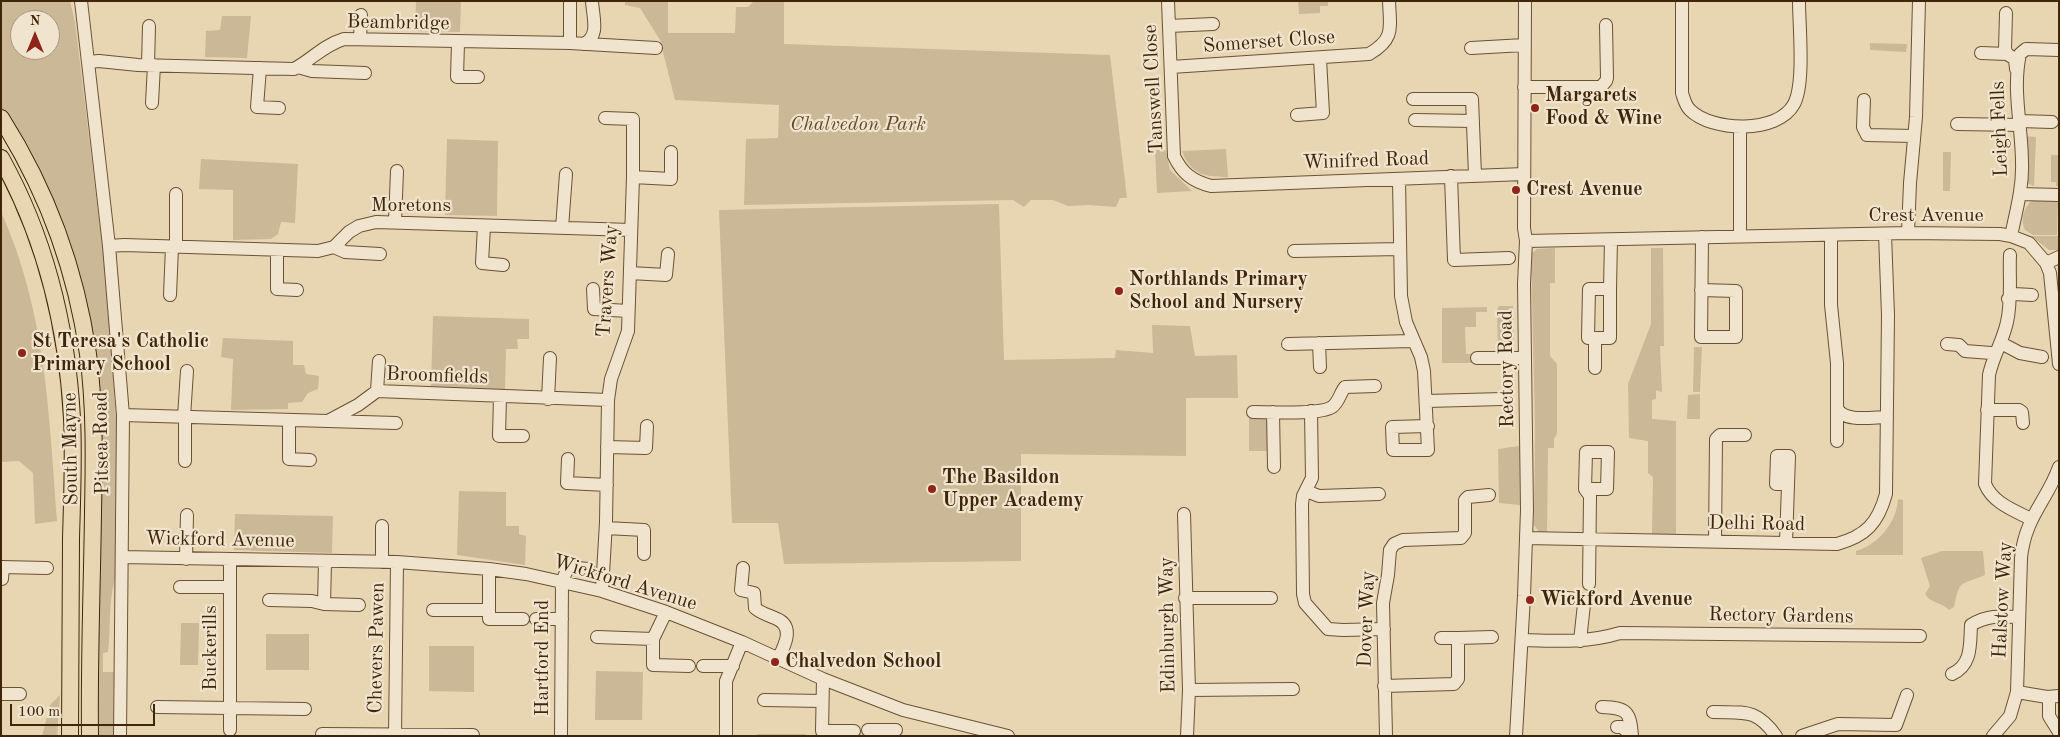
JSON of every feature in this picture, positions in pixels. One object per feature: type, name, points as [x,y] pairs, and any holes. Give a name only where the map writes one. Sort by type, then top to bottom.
[{"type":"main road","name":"South Mayne","points":[[1,118],[32,174],[63,249],[77,297],[88,354],[94,479],[90,736]]},
{"type":"main road","name":"South Mayne","points":[[1,158],[26,209],[46,264],[59,314],[68,367],[72,440],[70,736]]},
{"type":"street","name":"Pitsea Road","points":[[81,1],[110,246],[123,415],[120,736]]},
{"type":"street","points":[[570,1],[570,44]]},
{"type":"street","points":[[584,44],[591,41],[594,35],[592,1]]},
{"type":"street","name":"Tanswell Close","points":[[1168,1],[1174,156],[1188,177],[1210,186]]},
{"type":"street","name":"Somerset Close","points":[[1171,67],[1320,59],[1369,54],[1383,46],[1388,38],[1390,25],[1389,1]]},
{"type":"street","name":"Rectory Road","points":[[1516,736],[1526,538],[1525,1]]},
{"type":"street","points":[[1682,1],[1682,93],[1684,101],[1693,112],[1707,121],[1715,124],[1740,127],[1765,123],[1778,118],[1787,113],[1795,102],[1799,81],[1799,1]]},
{"type":"street","points":[[1908,233],[1914,136],[1918,1]]},
{"type":"street","points":[[2006,14],[2005,50],[2007,54]]},
{"type":"street","points":[[360,40],[361,15]]},
{"type":"street","points":[[1169,26],[1212,24]]},
{"type":"street","points":[[1524,86],[1601,86],[1605,84],[1607,78],[1606,25]]},
{"type":"street","points":[[149,26],[152,103]]},
{"type":"street","name":"Beambridge","points":[[88,62],[285,70],[298,67],[334,42],[344,39],[584,44],[656,48]]},
{"type":"street","points":[[458,42],[457,76],[478,77]]},
{"type":"street","points":[[1471,48],[1524,45]]},
{"type":"street","name":"Leigh Fells","points":[[2011,236],[2020,194],[2022,164],[2016,69],[2022,51],[2059,50]]},
{"type":"street","points":[[1981,53],[2007,54],[2015,59],[2016,69]]},
{"type":"street","points":[[1297,115],[1323,113],[1320,59]]},
{"type":"street","points":[[298,67],[312,71],[365,73]]},
{"type":"street","points":[[260,68],[257,107],[279,108]]},
{"type":"street","points":[[1413,99],[1472,99],[1474,175]]},
{"type":"street","points":[[1864,100],[1863,127],[1867,135],[1914,136]]},
{"type":"street","name":"Travers Way","points":[[602,591],[606,528],[608,400],[611,379],[628,331],[633,177],[633,119],[605,118]]},
{"type":"street","points":[[1415,120],[1473,120]]},
{"type":"street","points":[[1957,124],[2052,122]]},
{"type":"street","points":[[1740,127],[1740,236]]},
{"type":"street","points":[[633,177],[670,179],[671,152]]},
{"type":"street","points":[[396,222],[397,171]]},
{"type":"street","points":[[562,228],[566,174]]},
{"type":"street","name":"Winifred Road","points":[[1210,186],[1524,174]]},
{"type":"street","points":[[1451,176],[1454,260],[1509,258]]},
{"type":"street","points":[[1399,180],[1401,296],[1406,322],[1423,364],[1428,426]]},
{"type":"street","points":[[170,294],[176,194]]},
{"type":"street","points":[[2020,194],[2059,195]]},
{"type":"street","name":"Moretons","points":[[334,247],[348,232],[359,226],[376,222],[631,230]]},
{"type":"street","points":[[484,226],[482,263],[503,265]]},
{"type":"street","name":"Crest Avenue","points":[[1526,241],[1908,233],[2011,236],[2030,243],[2046,263]]},
{"type":"street","name":"Delhi Road","points":[[1526,538],[1837,544],[1857,537],[1875,522],[1880,514],[1886,494],[1888,302],[1885,234]]},
{"type":"street","points":[[1831,236],[1832,305],[1837,363],[1837,441]]},
{"type":"street","points":[[1701,290],[1736,291],[1736,337],[1701,337],[1701,290],[1702,237]]},
{"type":"street","points":[[1610,289],[1589,289],[1588,338],[1610,338],[1611,240]]},
{"type":"street","points":[[110,246],[318,251],[334,247],[345,252],[380,254]]},
{"type":"street","points":[[1294,251],[1400,249]]},
{"type":"street","points":[[278,250],[277,289],[297,290]]},
{"type":"street","points":[[630,273],[666,275],[668,254]]},
{"type":"street","points":[[2010,255],[2008,320],[1989,375],[1985,484],[1995,500],[2031,519]]},
{"type":"street","points":[[2059,257],[2046,263],[2052,282],[2059,364]]},
{"type":"street","points":[[593,289],[594,309],[628,311]]},
{"type":"street","points":[[2008,299],[2014,294],[2032,295]]},
{"type":"street","points":[[1594,368],[1595,338]]},
{"type":"street","points":[[1288,344],[1413,341]]},
{"type":"street","points":[[1319,343],[1320,367]]},
{"type":"street","points":[[2001,343],[2020,353],[2042,357]]},
{"type":"street","points":[[1948,344],[1959,345],[1965,351],[1980,351],[1991,353],[1995,356]]},
{"type":"street","points":[[548,398],[550,358]]},
{"type":"street","points":[[1477,358],[1526,358]]},
{"type":"street","points":[[378,391],[379,361]]},
{"type":"street","points":[[185,461],[184,417],[187,371]]},
{"type":"street","points":[[1253,412],[1327,409],[1334,406],[1345,387],[1375,386]]},
{"type":"street","name":"Broomfields","points":[[123,415],[328,421],[358,405],[378,391],[608,400]]},
{"type":"street","points":[[500,397],[499,436],[523,436]]},
{"type":"street","points":[[1427,401],[1503,400]]},
{"type":"street","points":[[1837,408],[1840,413],[1847,417],[1887,417]]},
{"type":"street","points":[[1987,410],[2019,410],[2022,412],[2023,423]]},
{"type":"street","points":[[1311,411],[1312,478],[1302,504],[1303,594],[1305,603],[1328,629],[1384,629]]},
{"type":"street","points":[[1273,412],[1274,467]]},
{"type":"street","points":[[289,420],[289,459],[310,460]]},
{"type":"street","points":[[328,421],[396,424]]},
{"type":"street","points":[[607,447],[646,448],[647,426]]},
{"type":"street","points":[[1715,542],[1716,439],[1720,435],[1745,435]]},
{"type":"street","points":[[568,459],[568,483],[607,485]]},
{"type":"street","name":"Halstow Way","points":[[1993,736],[2010,716],[2017,692],[2022,548],[2031,519],[2058,474]]},
{"type":"street","points":[[1786,543],[1788,484]]},
{"type":"street","points":[[1585,489],[1590,496],[1588,539],[1589,584]]},
{"type":"street","points":[[1306,491],[1319,496],[1379,494]]},
{"type":"street","name":"Dover Way","points":[[1386,736],[1383,603],[1388,575],[1388,556],[1392,547],[1399,541],[1408,539],[1461,538],[1465,533],[1465,500],[1468,497],[1488,495]]},
{"type":"street","name":"Edinburgh Way","points":[[1184,514],[1188,690],[1187,736]]},
{"type":"street","points":[[186,559],[187,515]]},
{"type":"street","points":[[382,526],[382,562]]},
{"type":"street","points":[[606,528],[644,530],[644,554]]},
{"type":"street","name":"Wickford Avenue","points":[[122,558],[397,562],[489,569],[562,582],[602,591],[666,612],[742,642],[823,679],[903,710],[1008,736]]},
{"type":"street","name":"Buckerills","points":[[230,560],[230,730]]},
{"type":"street","points":[[324,562],[324,604]]},
{"type":"street","name":"Chevers Pawen","points":[[395,735],[397,562]]},
{"type":"street","points":[[562,582],[568,567],[588,569]]},
{"type":"street","points":[[2,571],[47,568]]},
{"type":"street","points":[[743,568],[741,590],[754,593],[755,608],[760,613],[780,620],[786,626],[786,641],[778,659]]},
{"type":"street","points":[[489,569],[489,619],[522,619]]},
{"type":"street","name":"Hartford End","points":[[561,736],[562,582]]},
{"type":"street","name":"Buckerills","points":[[180,587],[230,587]]},
{"type":"street","points":[[1185,598],[1272,598]]},
{"type":"street","points":[[1567,598],[1580,599],[1584,604],[1580,641]]},
{"type":"street","points":[[269,600],[312,600],[324,604],[359,605]]},
{"type":"street","points":[[433,610],[489,610]]},
{"type":"street","points":[[666,612],[653,639],[653,665],[688,666]]},
{"type":"street","points":[[1952,674],[1961,670],[1966,664],[1970,652],[1971,625],[1981,619],[1993,616],[2019,618]]},
{"type":"street","points":[[536,619],[562,619]]},
{"type":"street","name":"Rectory Gardens","points":[[1522,640],[1598,640],[1620,633],[1920,636]]},
{"type":"street","points":[[597,637],[653,639]]},
{"type":"street","points":[[1441,638],[1492,637]]},
{"type":"street","points":[[1384,686],[1450,685],[1457,682],[1458,638]]},
{"type":"street","points":[[726,736],[726,681],[742,642]]},
{"type":"street","points":[[703,666],[733,666]]},
{"type":"street","points":[[823,679],[822,731],[854,731]]},
{"type":"street","points":[[1188,690],[1293,689]]},
{"type":"street","points":[[2017,692],[2054,696],[2050,716],[2059,732]]},
{"type":"street","points":[[1,694],[20,694]]},
{"type":"street","points":[[1802,736],[1838,724],[1896,725],[1907,695]]},
{"type":"street","points":[[764,700],[822,701]]},
{"type":"street","name":"Buckerills","points":[[157,707],[304,708]]},
{"type":"street","points":[[1602,707],[1618,708],[1626,711],[1631,718],[1632,736]]},
{"type":"street","points":[[868,730],[896,733],[903,710]]},
{"type":"street","points":[[1713,712],[1753,714],[1768,724],[1776,736]]},
{"type":"street","points":[[1617,727],[1622,727],[1632,736]]},
{"type":"street","name":"Chevers Pawen","points":[[322,734],[473,735]]},
{"type":"green space","points":[[1,1],[70,1],[75,22],[103,252],[116,419],[115,579],[110,606],[108,652],[103,653],[103,672],[114,672],[113,736],[95,736],[92,343],[18,136],[1,109]]},
{"type":"green space","points":[[416,1],[461,1],[460,32],[415,31]]},
{"type":"green space","name":"Chalvedon Park","points":[[625,1],[668,1],[668,33],[735,33],[736,7],[748,7],[754,1],[784,1],[784,44],[1110,55],[1127,198],[1120,198],[1116,207],[1068,206],[1053,200],[1031,200],[1024,207],[1013,200],[744,205],[746,139],[778,138],[779,105],[675,100],[660,40],[640,8],[625,5]]},
{"type":"green space","points":[[1298,1],[1328,1],[1328,6],[1320,6],[1320,13],[1299,14]]},
{"type":"green space","points":[[222,16],[251,16],[247,58],[205,57],[206,31],[220,30]]},
{"type":"green space","points":[[1870,43],[1907,44],[1906,52],[1870,50]]},
{"type":"green space","points":[[2025,136],[2036,137],[2034,186],[2026,183]]},
{"type":"green space","points":[[447,139],[498,141],[497,216],[445,215]]},
{"type":"green space","points":[[1226,149],[1228,177],[1206,175],[1194,170],[1182,151]]},
{"type":"green space","points":[[1155,150],[1166,150],[1170,170],[1192,191],[1157,193]]},
{"type":"green space","points":[[1943,152],[1951,152],[1950,191],[1943,191]]},
{"type":"green space","points":[[2051,155],[2059,155],[2059,186],[2056,186],[2056,182],[2051,182]]},
{"type":"green space","points":[[201,159],[298,164],[295,223],[281,222],[278,234],[271,239],[233,240],[233,190],[199,189]]},
{"type":"green space","points":[[2032,200],[2058,201],[2057,235],[2033,235],[2025,230],[2024,214]]},
{"type":"green space","name":"The Basildon Upper Academy","points":[[999,204],[1004,360],[1115,358],[1116,350],[1153,353],[1152,325],[1190,326],[1195,356],[1237,355],[1238,398],[1186,398],[1186,456],[1021,454],[1021,561],[784,564],[778,523],[732,523],[719,210]]},
{"type":"green space","name":"St Teresa's Catholic Primary School","points":[[1,212],[16,249],[28,287],[36,325],[48,403],[57,521],[35,524],[33,473],[19,461],[1,462]]},
{"type":"green space","points":[[2031,236],[2059,236],[2059,250],[2049,250]]},
{"type":"green space","points":[[1555,248],[1555,283],[1550,283],[1550,356],[1557,364],[1557,434],[1554,439],[1554,448],[1548,448],[1547,535],[1539,532],[1534,525],[1535,427],[1531,254],[1537,249]]},
{"type":"green space","points":[[1651,248],[1663,248],[1664,346],[1660,346],[1662,392],[1656,390],[1656,399],[1652,400],[1652,419],[1676,421],[1676,534],[1652,534],[1653,477],[1648,473],[1648,441],[1629,438],[1628,384],[1651,324]]},
{"type":"green space","points":[[1499,306],[1513,306],[1514,363],[1442,363],[1442,308],[1487,307],[1487,312],[1476,312],[1476,327],[1465,327],[1466,354],[1498,353],[1497,310]]},
{"type":"green space","points":[[433,316],[529,319],[529,339],[517,339],[518,349],[506,349],[505,391],[431,386]]},
{"type":"green space","points":[[223,338],[293,341],[293,365],[304,365],[306,374],[319,376],[318,389],[308,393],[302,402],[288,403],[288,409],[231,410],[233,359],[221,357]]},
{"type":"green space","points":[[1694,347],[1702,347],[1700,392],[1693,392]]},
{"type":"green space","points":[[1700,394],[1700,419],[1687,419],[1688,395]]},
{"type":"green space","points":[[1249,418],[1267,418],[1267,451],[1249,451]]},
{"type":"green space","points":[[1519,446],[1520,505],[1499,503],[1498,449]]},
{"type":"green space","points":[[459,491],[506,492],[506,526],[519,526],[519,534],[526,536],[525,565],[457,555]]},
{"type":"green space","points":[[1898,499],[1903,500],[1903,555],[1856,555],[1856,551],[1872,544],[1885,531],[1894,516]]},
{"type":"green space","points":[[235,514],[333,516],[332,553],[234,550]]},
{"type":"green space","points":[[1942,551],[1983,551],[1985,575],[1962,584],[1954,607],[1949,610],[1930,600],[1925,594],[1930,586],[1921,558]]},
{"type":"green space","points":[[181,623],[199,623],[198,665],[180,665]]},
{"type":"green space","points":[[266,634],[309,634],[309,670],[266,670]]},
{"type":"green space","points":[[429,646],[474,646],[474,692],[429,691]]},
{"type":"green space","points":[[596,671],[643,672],[642,720],[595,720]]},
{"type":"green space","points":[[60,695],[57,736],[42,736],[50,705]]},
{"type":"green space","points":[[757,734],[806,734],[806,736],[757,736]]},
{"type":"place","name":"Margarets Food & Wine","points":[[1535,108]]},
{"type":"place","name":"Crest Avenue","points":[[1516,190]]},
{"type":"place","name":"Northlands Primary School and Nursery","points":[[1119,291]]},
{"type":"place","name":"St Teresa's Catholic Primary School","points":[[22,353]]},
{"type":"place","name":"The Basildon Upper Academy","points":[[932,489]]},
{"type":"place","name":"Wickford Avenue","points":[[1530,600]]},
{"type":"place","name":"Chalvedon School","points":[[775,662]]}]
